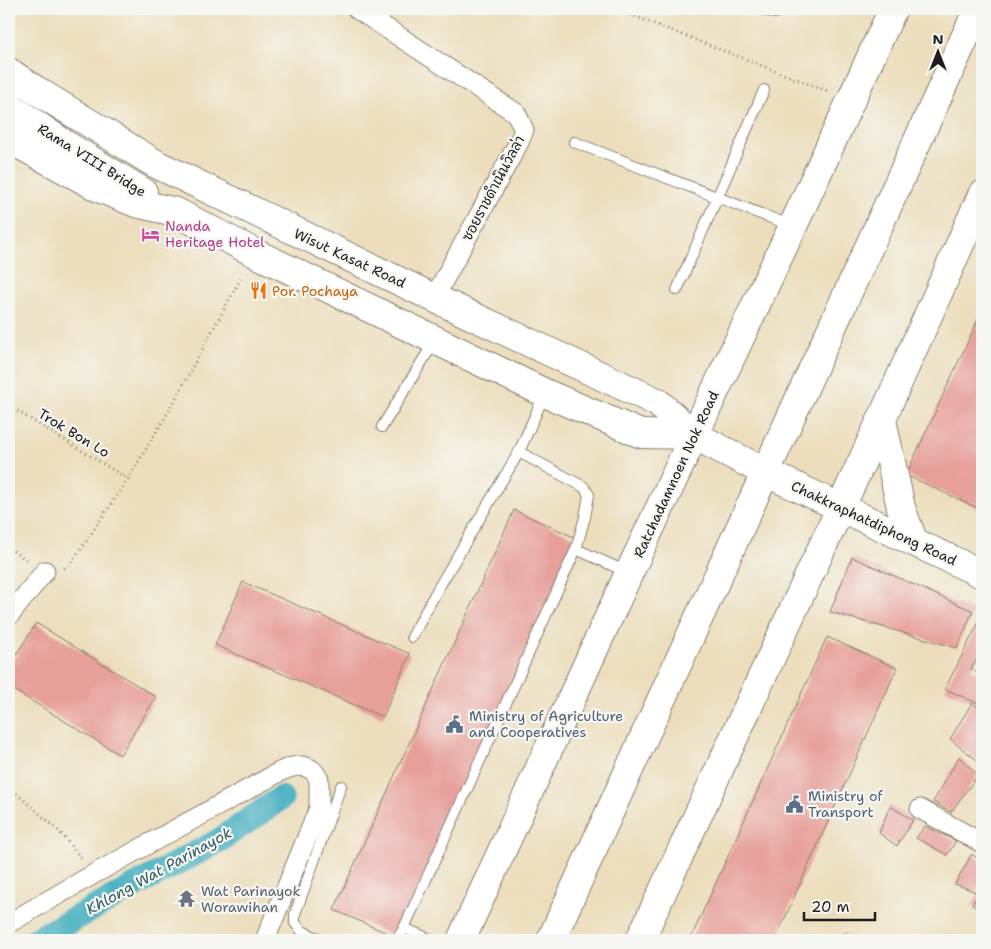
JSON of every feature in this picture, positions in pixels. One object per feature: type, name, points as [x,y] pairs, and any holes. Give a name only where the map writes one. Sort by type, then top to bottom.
[{"type":"main road","name":"Ratchadamnoen Nok Road","points":[[461,940],[629,573],[893,9]]},
{"type":"main road","points":[[551,940],[978,9]]},
{"type":"main road","name":"Wisut Kasat Road","points":[[9,72],[156,164],[434,298],[657,402],[694,435],[765,472]]},
{"type":"main road","name":"Rama VIII Bridge","points":[[9,106],[66,145],[176,212]]},
{"type":"main road","name":"Wisut Kasat Road","points":[[9,138],[99,188],[136,203],[176,212],[254,253],[545,393],[641,434],[694,435]]},
{"type":"main road","points":[[640,940],[842,507],[981,200]]},
{"type":"main road","points":[[882,420],[901,508],[913,540]]},
{"type":"main road","name":"Chakkraphatdiphong Road","points":[[765,472],[982,574]]},
{"type":"street","name":"ซอยราชดำเนินวิลล่า","points":[[357,9],[516,113],[524,130],[434,298]]},
{"type":"street","points":[[9,616],[45,571]]},
{"type":"street","points":[[9,923],[94,874],[288,768],[301,766],[312,770],[320,779],[319,808],[265,940]]},
{"type":"street","points":[[920,810],[982,843]]},
{"type":"lane","points":[[761,9],[776,13],[785,9]]},
{"type":"lane","points":[[677,290],[764,90]]},
{"type":"lane","points":[[574,142],[793,226]]},
{"type":"lane","points":[[382,428],[435,341]]},
{"type":"lane","points":[[412,637],[436,592],[519,452],[545,393]]},
{"type":"lane","points":[[397,940],[576,549],[586,517],[589,495],[584,487],[519,452]]},
{"type":"lane","points":[[576,549],[629,573]]},
{"type":"lane","points":[[322,940],[302,931],[295,923],[295,914],[340,786]]},
{"type":"lane","points":[[404,928],[432,940]]},
{"type":"path","points":[[616,9],[851,100]]},
{"type":"path","points":[[70,566],[128,479],[170,409],[254,253]]},
{"type":"path","name":"Trok Bon Lo","points":[[9,406],[128,479]]},
{"type":"path","points":[[9,787],[57,829],[94,874]]},
{"type":"building","points":[[982,311],[982,510],[906,475]]},
{"type":"building","name":"Ministry of Agriculture and Cooperatives","points":[[514,510],[576,538],[396,937],[334,910]]},
{"type":"building","points":[[852,557],[973,611],[957,648],[830,612]]},
{"type":"building","points":[[243,582],[410,654],[383,717],[215,645]]},
{"type":"building","points":[[982,616],[982,651],[971,669],[982,675],[982,705],[945,689]]},
{"type":"building","points":[[36,623],[156,697],[120,755],[9,687],[9,666]]},
{"type":"building","name":"Ministry of Transport","points":[[827,637],[897,668],[775,940],[690,940]]},
{"type":"building","points":[[972,703],[982,710],[982,764],[950,739]]},
{"type":"building","points":[[959,757],[978,775],[951,812],[933,802]]},
{"type":"building","points":[[890,806],[913,820],[897,846],[879,833]]},
{"type":"building","points":[[925,826],[956,841],[947,855],[916,838]]},
{"type":"building","points":[[972,854],[982,862],[982,878],[976,892],[955,884]]},
{"type":"building","points":[[982,887],[982,911],[972,905]]},
{"type":"building","points":[[844,933],[857,940],[840,940]]},
{"type":"waterway","name":"Khlong Wat Parinayok","points":[[35,940],[220,840],[281,798]]},
{"type":"place","name":"Nanda Heritage Hotel","points":[[151,234]]},
{"type":"place","name":"Por. Pochaya","points":[[258,291]]},
{"type":"place","name":"Ministry of Agriculture and Cooperatives","points":[[455,724]]},
{"type":"place","name":"Ministry of Transport","points":[[794,804]]},
{"type":"place","name":"Wat Parinayok Worawihan","points":[[187,899]]}]
